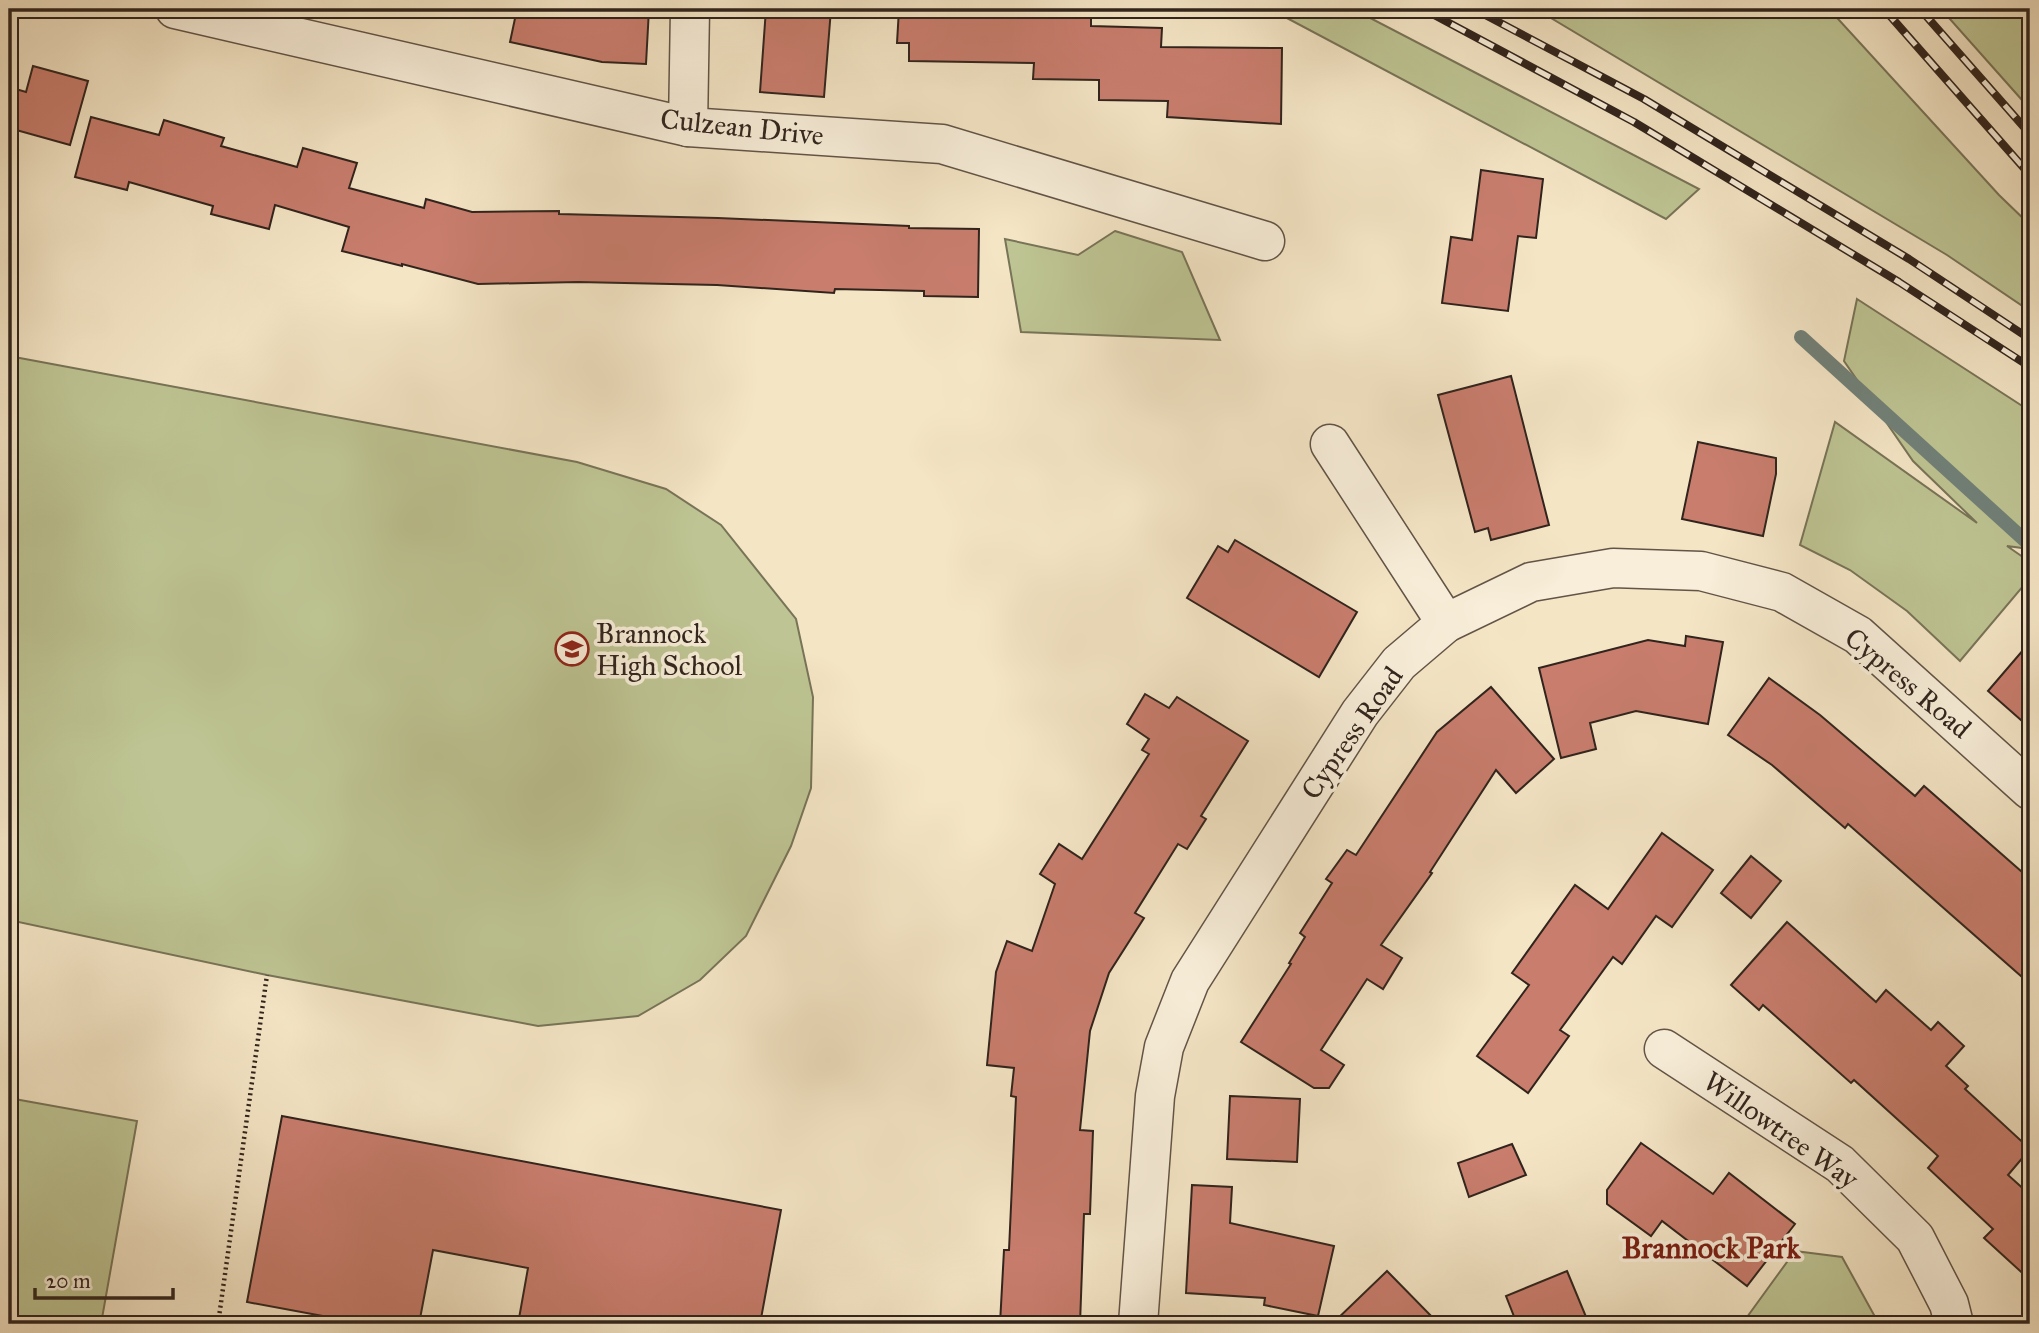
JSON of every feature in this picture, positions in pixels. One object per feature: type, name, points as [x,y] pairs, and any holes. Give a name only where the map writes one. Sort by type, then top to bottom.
[{"type":"street","name":"Culzean Drive","points":[[178,9],[688,127],[942,144],[1265,241]]},
{"type":"street","points":[[688,127],[690,9]]},
{"type":"street","points":[[1330,444],[1446,623]]},
{"type":"street","name":"Cypress Road","points":[[1138,1324],[1155,1096],[1164,1047],[1190,981],[1360,713],[1399,663],[1446,623],[1531,582],[1613,568],[1701,571],[1782,592],[1858,635],[2030,790]]},
{"type":"street","name":"Willowtree Way","points":[[1664,1049],[1840,1164],[1915,1238],[1949,1304],[1954,1324]]},
{"type":"path","points":[[218,1324],[267,975]]},
{"type":"green space","points":[[1264,9],[1353,9],[1699,189],[1666,219],[1285,17]]},
{"type":"green space","points":[[1536,9],[1829,9],[1999,195],[2030,225],[2030,311],[1947,255]]},
{"type":"green space","points":[[1941,9],[2021,9],[2030,20],[2030,109]]},
{"type":"green space","points":[[1115,231],[1182,252],[1220,340],[1021,332],[1005,239],[1078,255]]},
{"type":"green space","points":[[1857,299],[2030,411],[2030,549],[2007,546],[2030,562],[2030,578],[1960,661],[1907,611],[1850,570],[1800,545],[1835,422],[1977,523],[1913,461],[1844,361]]},
{"type":"green space","points":[[9,356],[577,462],[666,489],[721,525],[796,619],[813,697],[811,788],[791,846],[746,936],[700,980],[638,1016],[538,1026],[267,975],[9,920]]},
{"type":"green space","points":[[9,1098],[137,1121],[101,1324],[9,1324]]},
{"type":"green space","points":[[1795,1251],[1842,1257],[1879,1324],[1742,1324]]},
{"type":"building","points":[[517,9],[649,9],[646,64],[602,62],[510,42]]},
{"type":"building","points":[[766,9],[831,9],[824,97],[760,92]]},
{"type":"building","points":[[899,9],[1021,9],[1021,15],[1091,16],[1091,26],[1162,28],[1161,47],[1282,48],[1281,124],[1167,117],[1168,101],[1099,100],[1099,80],[1033,79],[1034,63],[909,61],[909,43],[897,43]]},
{"type":"building","points":[[33,66],[88,81],[70,145],[9,128],[9,87],[26,92]]},
{"type":"building","points":[[91,117],[159,135],[164,120],[224,138],[221,146],[297,167],[303,148],[357,163],[349,188],[424,208],[426,199],[472,212],[559,211],[559,214],[979,229],[978,297],[924,296],[924,291],[835,289],[834,293],[717,285],[578,282],[478,284],[342,251],[349,227],[275,205],[269,229],[211,214],[213,206],[129,182],[127,190],[75,177]]},
{"type":"building","points":[[1481,170],[1543,179],[1536,238],[1518,236],[1508,311],[1442,303],[1451,237],[1472,240]]},
{"type":"building","points":[[1511,376],[1549,525],[1491,540],[1488,528],[1475,532],[1438,395]]},
{"type":"building","points":[[1698,442],[1776,458],[1776,474],[1763,536],[1682,519]]},
{"type":"building","points":[[1235,540],[1357,612],[1319,677],[1187,598],[1218,546],[1228,552]]},
{"type":"building","points":[[1686,636],[1723,642],[1708,724],[1636,711],[1590,723],[1596,749],[1561,758],[1539,668],[1648,640],[1685,646]]},
{"type":"building","points":[[2030,642],[2030,728],[1988,691]]},
{"type":"building","points":[[1769,678],[1820,715],[1915,796],[1924,786],[2030,879],[2030,984],[1848,824],[1845,828],[1772,765],[1728,735]]},
{"type":"building","points":[[1491,687],[1554,759],[1516,793],[1496,770],[1430,872],[1432,873],[1381,945],[1402,958],[1383,989],[1367,979],[1321,1050],[1344,1065],[1329,1088],[1314,1088],[1241,1042],[1291,964],[1289,963],[1305,937],[1300,933],[1332,883],[1326,879],[1347,850],[1356,855],[1437,732]]},
{"type":"building","points":[[1145,694],[1169,708],[1177,697],[1248,741],[1201,816],[1206,819],[1187,849],[1178,844],[1135,913],[1144,918],[1109,973],[1090,1031],[1080,1130],[1093,1131],[1090,1214],[1084,1214],[1080,1324],[1000,1324],[1004,1250],[1009,1250],[1016,1097],[1011,1096],[1014,1068],[987,1065],[996,972],[1007,941],[1032,951],[1055,884],[1040,874],[1059,844],[1082,859],[1149,754],[1142,750],[1149,739],[1127,724]]},
{"type":"building","points":[[1662,833],[1713,870],[1672,927],[1656,916],[1622,964],[1613,957],[1560,1030],[1569,1036],[1528,1093],[1477,1056],[1529,985],[1512,973],[1575,885],[1608,909]]},
{"type":"building","points":[[1751,856],[1781,881],[1751,918],[1721,893]]},
{"type":"building","points":[[1787,922],[1876,1002],[1886,990],[1931,1030],[1938,1022],[1964,1046],[1946,1066],[1968,1086],[1965,1089],[2030,1149],[2008,1175],[2027,1192],[2030,1189],[2030,1280],[1984,1238],[1993,1229],[1928,1168],[1938,1156],[1854,1080],[1851,1083],[1763,1005],[1759,1010],[1731,985]]},
{"type":"building","points":[[1230,1096],[1300,1099],[1297,1162],[1227,1159]]},
{"type":"building","points":[[282,1116],[781,1210],[760,1324],[518,1324],[528,1268],[433,1250],[419,1324],[366,1324],[247,1302]]},
{"type":"building","points":[[1641,1143],[1713,1194],[1729,1173],[1795,1224],[1747,1286],[1662,1221],[1651,1236],[1607,1204],[1607,1190]]},
{"type":"building","points":[[1512,1144],[1526,1175],[1469,1197],[1458,1163]]},
{"type":"building","points":[[1192,1185],[1232,1187],[1230,1223],[1334,1246],[1318,1316],[1264,1305],[1265,1298],[1186,1293]]},
{"type":"building","points":[[1387,1271],[1439,1324],[1332,1324]]},
{"type":"building","points":[[1567,1271],[1589,1324],[1517,1324],[1506,1296]]},
{"type":"waterway","points":[[1801,337],[2030,545]]},
{"type":"railway","points":[[1423,9],[1634,122],[1899,282],[2030,367]]},
{"type":"railway","points":[[1474,9],[1644,99],[1909,259],[2030,339]]},
{"type":"railway","points":[[1884,9],[2030,175]]},
{"type":"railway","points":[[1920,9],[2030,134]]},
{"type":"place","name":"Brannock High School","points":[[572,649]]},
{"type":"district","name":"Brannock Park","points":[[1711,1248]]}]
